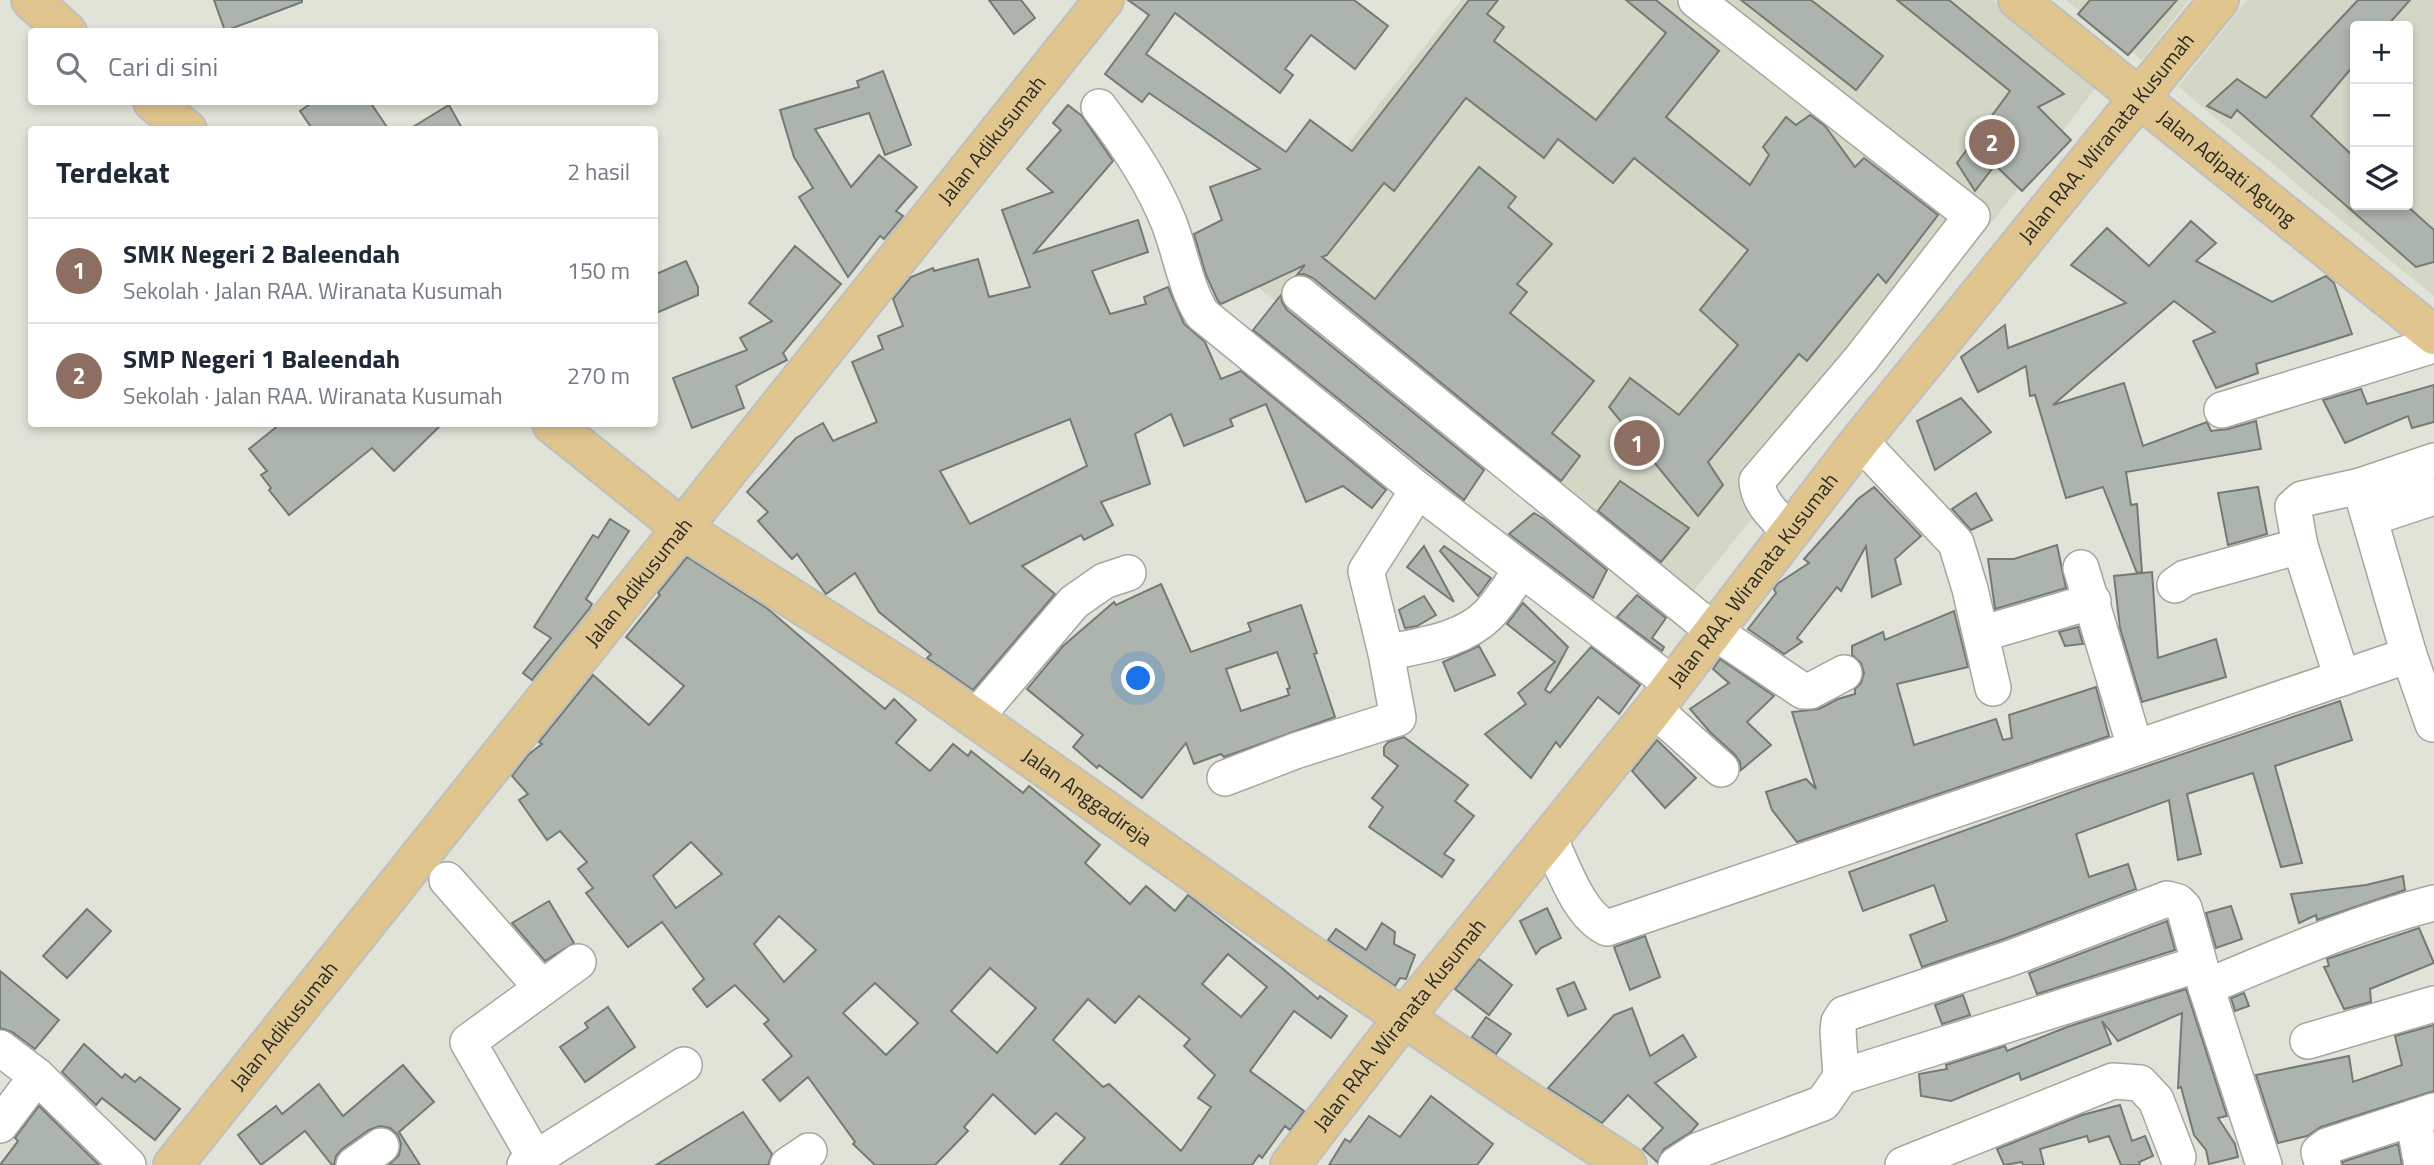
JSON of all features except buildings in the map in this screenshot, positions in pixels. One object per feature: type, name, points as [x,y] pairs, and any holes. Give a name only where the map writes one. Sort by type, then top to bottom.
[{"type":"main road","points":[[31,0],[62,28]]},
{"type":"main road","name":"Jalan Adikusumah","points":[[173,1165],[1104,0]]},
{"type":"main road","name":"Jalan Adipati Agung","points":[[2018,0],[2434,335]]},
{"type":"main road","name":"Jalan RAA. Wiranata Kusumah","points":[[1290,1165],[1405,1016],[1715,632],[1860,441],[2219,0]]},
{"type":"main road","points":[[157,105],[182,126]]},
{"type":"main road","name":"Jalan Anggadireja","points":[[556,427],[683,529],[928,685],[1302,949],[1627,1165]]},
{"type":"street","points":[[1696,0],[1972,216],[1861,359],[1757,481],[1757,491],[1766,506],[1791,533]]},
{"type":"street","points":[[1099,107],[1125,141],[1168,221],[1190,294],[1202,314],[1521,570],[1663,697],[1721,769]]},
{"type":"street","points":[[1300,295],[1715,632],[1804,691],[1810,691],[1844,673]]},
{"type":"street","points":[[2222,410],[2434,345]]},
{"type":"street","points":[[1860,441],[1956,543],[1970,589],[1993,688]]},
{"type":"street","points":[[2365,502],[2434,461]]},
{"type":"street","points":[[1225,778],[1295,751],[1396,721],[1399,716],[1366,571],[1418,490]]},
{"type":"street","points":[[2342,678],[2300,546],[2293,507],[2302,499],[2365,502],[2434,497]]},
{"type":"street","points":[[2365,502],[2409,655],[2433,724]]},
{"type":"street","points":[[2175,584],[2185,578],[2300,546]]},
{"type":"street","points":[[2081,568],[2135,747]]},
{"type":"street","points":[[1386,653],[1468,631],[1491,612],[1521,570]]},
{"type":"street","points":[[976,719],[1074,602],[1104,581],[1128,573]]},
{"type":"street","points":[[1981,634],[2093,601]]},
{"type":"street","points":[[1550,839],[1586,912],[1594,922],[1606,928],[2409,655]]},
{"type":"street","points":[[447,880],[542,988]]},
{"type":"street","points":[[1676,1165],[1699,1150],[1823,1104],[1837,1083],[1838,1031],[1844,1014],[2011,958],[2167,899],[2178,902],[2184,908],[2264,1165]]},
{"type":"street","points":[[1837,1083],[2203,976],[2434,903]]},
{"type":"street","points":[[578,962],[468,1042],[533,1163],[684,1065]]},
{"type":"street","points":[[2308,1041],[2434,1004]]},
{"type":"street","points":[[0,1048],[37,1076],[128,1165]]},
{"type":"street","points":[[0,1125],[37,1076]]},
{"type":"street","points":[[1903,1165],[2113,1082],[2140,1083],[2156,1100],[2178,1157]]},
{"type":"street","points":[[2323,1165],[2319,1152],[2327,1146],[2424,1115],[2421,1165]]},
{"type":"shaded area","points":[[1461,0],[1993,0],[2100,82],[2008,202],[1679,609],[1244,277]]},
{"type":"shaded area","points":[[2066,0],[2189,0],[2142,60]]},
{"type":"shaded area","points":[[2247,0],[2434,0],[2434,296],[2178,87]]},
{"type":"place","name":"SMP Negeri 1 Baleendah","points":[[1992,142]]},
{"type":"place","name":"SMK Negeri 2 Baleendah","points":[[1637,443]]}]
